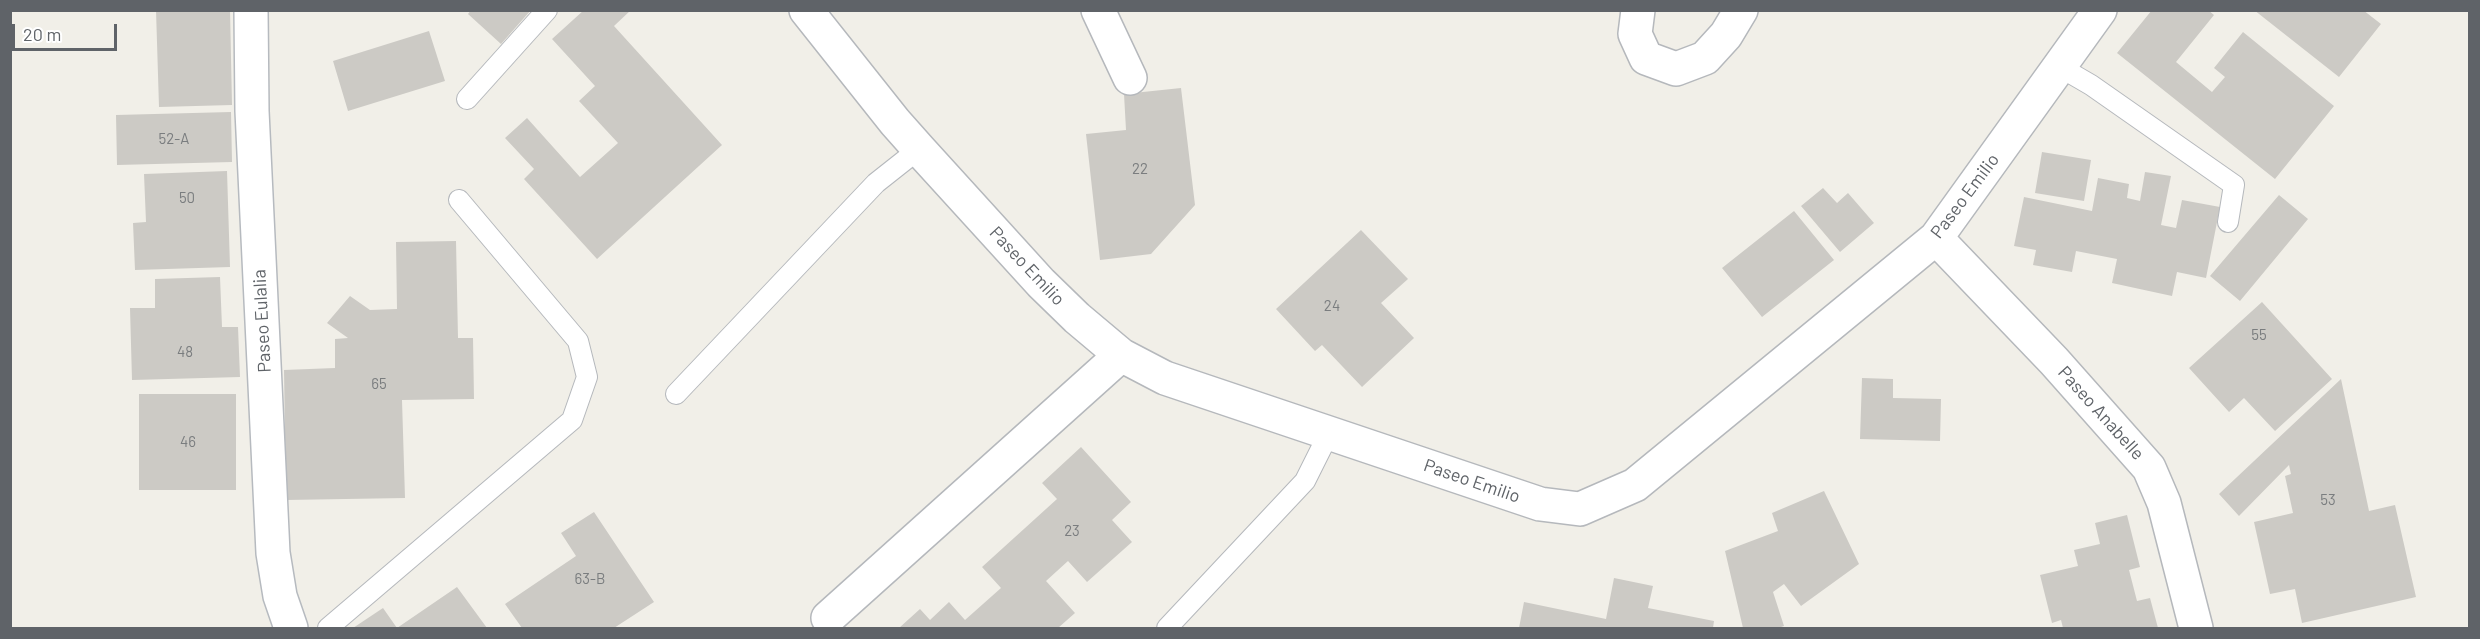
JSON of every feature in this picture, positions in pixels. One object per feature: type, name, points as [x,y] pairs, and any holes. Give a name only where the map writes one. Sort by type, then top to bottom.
[{"type":"street","name":"Paseo Eulalia","points":[[251,10],[252,111],[273,553],[280,596],[291,628]]},
{"type":"street","name":"Paseo Emilio","points":[[806,10],[895,122],[1041,283],[1077,318],[1121,355],[1165,378],[1540,504],[1580,509],[1635,485],[1936,238],[2100,10]]},
{"type":"street","points":[[1098,10],[1130,78]]},
{"type":"street","points":[[1638,10],[1635,34],[1646,58],[1676,69],[1705,58],[1726,35],[1741,10]]},
{"type":"street","name":"Paseo Anabelle","points":[[1936,238],[2054,361],[2150,468],[2164,503],[2196,628]]},
{"type":"street","points":[[828,618],[1121,355]]},
{"type":"lane","points":[[467,99],[548,10]]},
{"type":"lane","points":[[2060,67],[2091,85],[2234,184],[2228,222]]},
{"type":"lane","points":[[676,394],[876,183],[919,149]]},
{"type":"lane","points":[[328,628],[572,420],[587,377],[578,341],[459,200]]},
{"type":"lane","points":[[1167,628],[1305,480],[1329,433]]},
{"type":"building","points":[[156,10],[230,10],[232,105],[159,107]]},
{"type":"building","points":[[471,10],[531,10],[501,44],[468,14]]},
{"type":"building","points":[[584,10],[631,10],[614,26],[722,145],[597,259],[524,179],[534,169],[505,138],[527,118],[580,177],[618,143],[579,101],[595,86],[552,39]]},
{"type":"building","points":[[2152,10],[2208,10],[2214,15],[2176,62],[2212,92],[2225,77],[2214,68],[2243,32],[2334,106],[2275,179],[2117,53]]},
{"type":"building","points":[[2254,10],[2363,10],[2381,24],[2339,77]]},
{"type":"building","points":[[429,31],[445,81],[348,111],[333,61]]},
{"type":"building","points":[[1181,88],[1195,205],[1151,254],[1100,260],[1086,134],[1126,130],[1124,94]]},
{"type":"building","points":[[231,112],[232,162],[117,165],[116,115]]},
{"type":"building","points":[[2042,152],[2091,160],[2084,201],[2035,193]]},
{"type":"building","points":[[227,171],[230,267],[135,270],[133,223],[146,222],[144,174]]},
{"type":"building","points":[[2145,172],[2171,176],[2161,225],[2176,228],[2182,200],[2220,207],[2206,278],[2177,272],[2172,296],[2112,283],[2117,259],[2076,251],[2072,272],[2033,265],[2036,250],[2014,246],[2024,197],[2092,211],[2098,178],[2129,184],[2127,198],[2140,201]]},
{"type":"building","points":[[1823,188],[1837,203],[1848,193],[1874,223],[1840,252],[1801,206]]},
{"type":"building","points":[[2279,195],[2308,219],[2240,301],[2210,276]]},
{"type":"building","points":[[1794,211],[1834,260],[1762,317],[1722,268]]},
{"type":"building","points":[[1361,230],[1408,279],[1381,303],[1414,338],[1362,387],[1322,345],[1315,351],[1276,309]]},
{"type":"building","points":[[456,241],[458,338],[473,338],[474,399],[402,400],[405,498],[286,500],[284,370],[335,368],[335,339],[348,338],[327,323],[350,296],[370,310],[397,309],[396,242]]},
{"type":"building","points":[[220,277],[222,327],[238,327],[240,377],[132,380],[130,308],[155,308],[155,279]]},
{"type":"building","points":[[2262,302],[2332,379],[2275,431],[2244,398],[2229,412],[2189,368]]},
{"type":"building","points":[[1862,378],[1893,379],[1893,398],[1941,399],[1940,441],[1860,439]]},
{"type":"building","points":[[2341,379],[2369,511],[2395,505],[2416,597],[2302,623],[2295,589],[2270,594],[2254,522],[2293,513],[2285,476],[2291,474],[2289,465],[2239,516],[2219,494]]},
{"type":"building","points":[[139,394],[236,394],[236,490],[139,490]]},
{"type":"building","points":[[1081,447],[1131,502],[1112,520],[1132,542],[1087,582],[1068,561],[1046,581],[1075,613],[1058,628],[899,628],[920,609],[930,620],[949,602],[965,620],[1001,588],[982,567],[1057,499],[1042,483]]},
{"type":"building","points":[[1824,491],[1859,564],[1801,606],[1784,584],[1773,592],[1784,626],[1743,628],[1725,551],[1778,531],[1772,513]]},
{"type":"building","points":[[594,512],[654,602],[614,628],[522,628],[505,604],[576,556],[561,533]]},
{"type":"building","points":[[2127,515],[2140,567],[2129,570],[2137,601],[2150,598],[2158,628],[2063,628],[2061,620],[2052,623],[2040,575],[2078,566],[2074,550],[2100,544],[2095,523]]},
{"type":"building","points":[[1614,578],[1653,586],[1648,608],[1714,621],[1713,628],[1519,628],[1524,602],[1606,619]]},
{"type":"building","points":[[457,587],[487,628],[397,628]]},
{"type":"building","points":[[383,608],[397,628],[353,628]]}]
